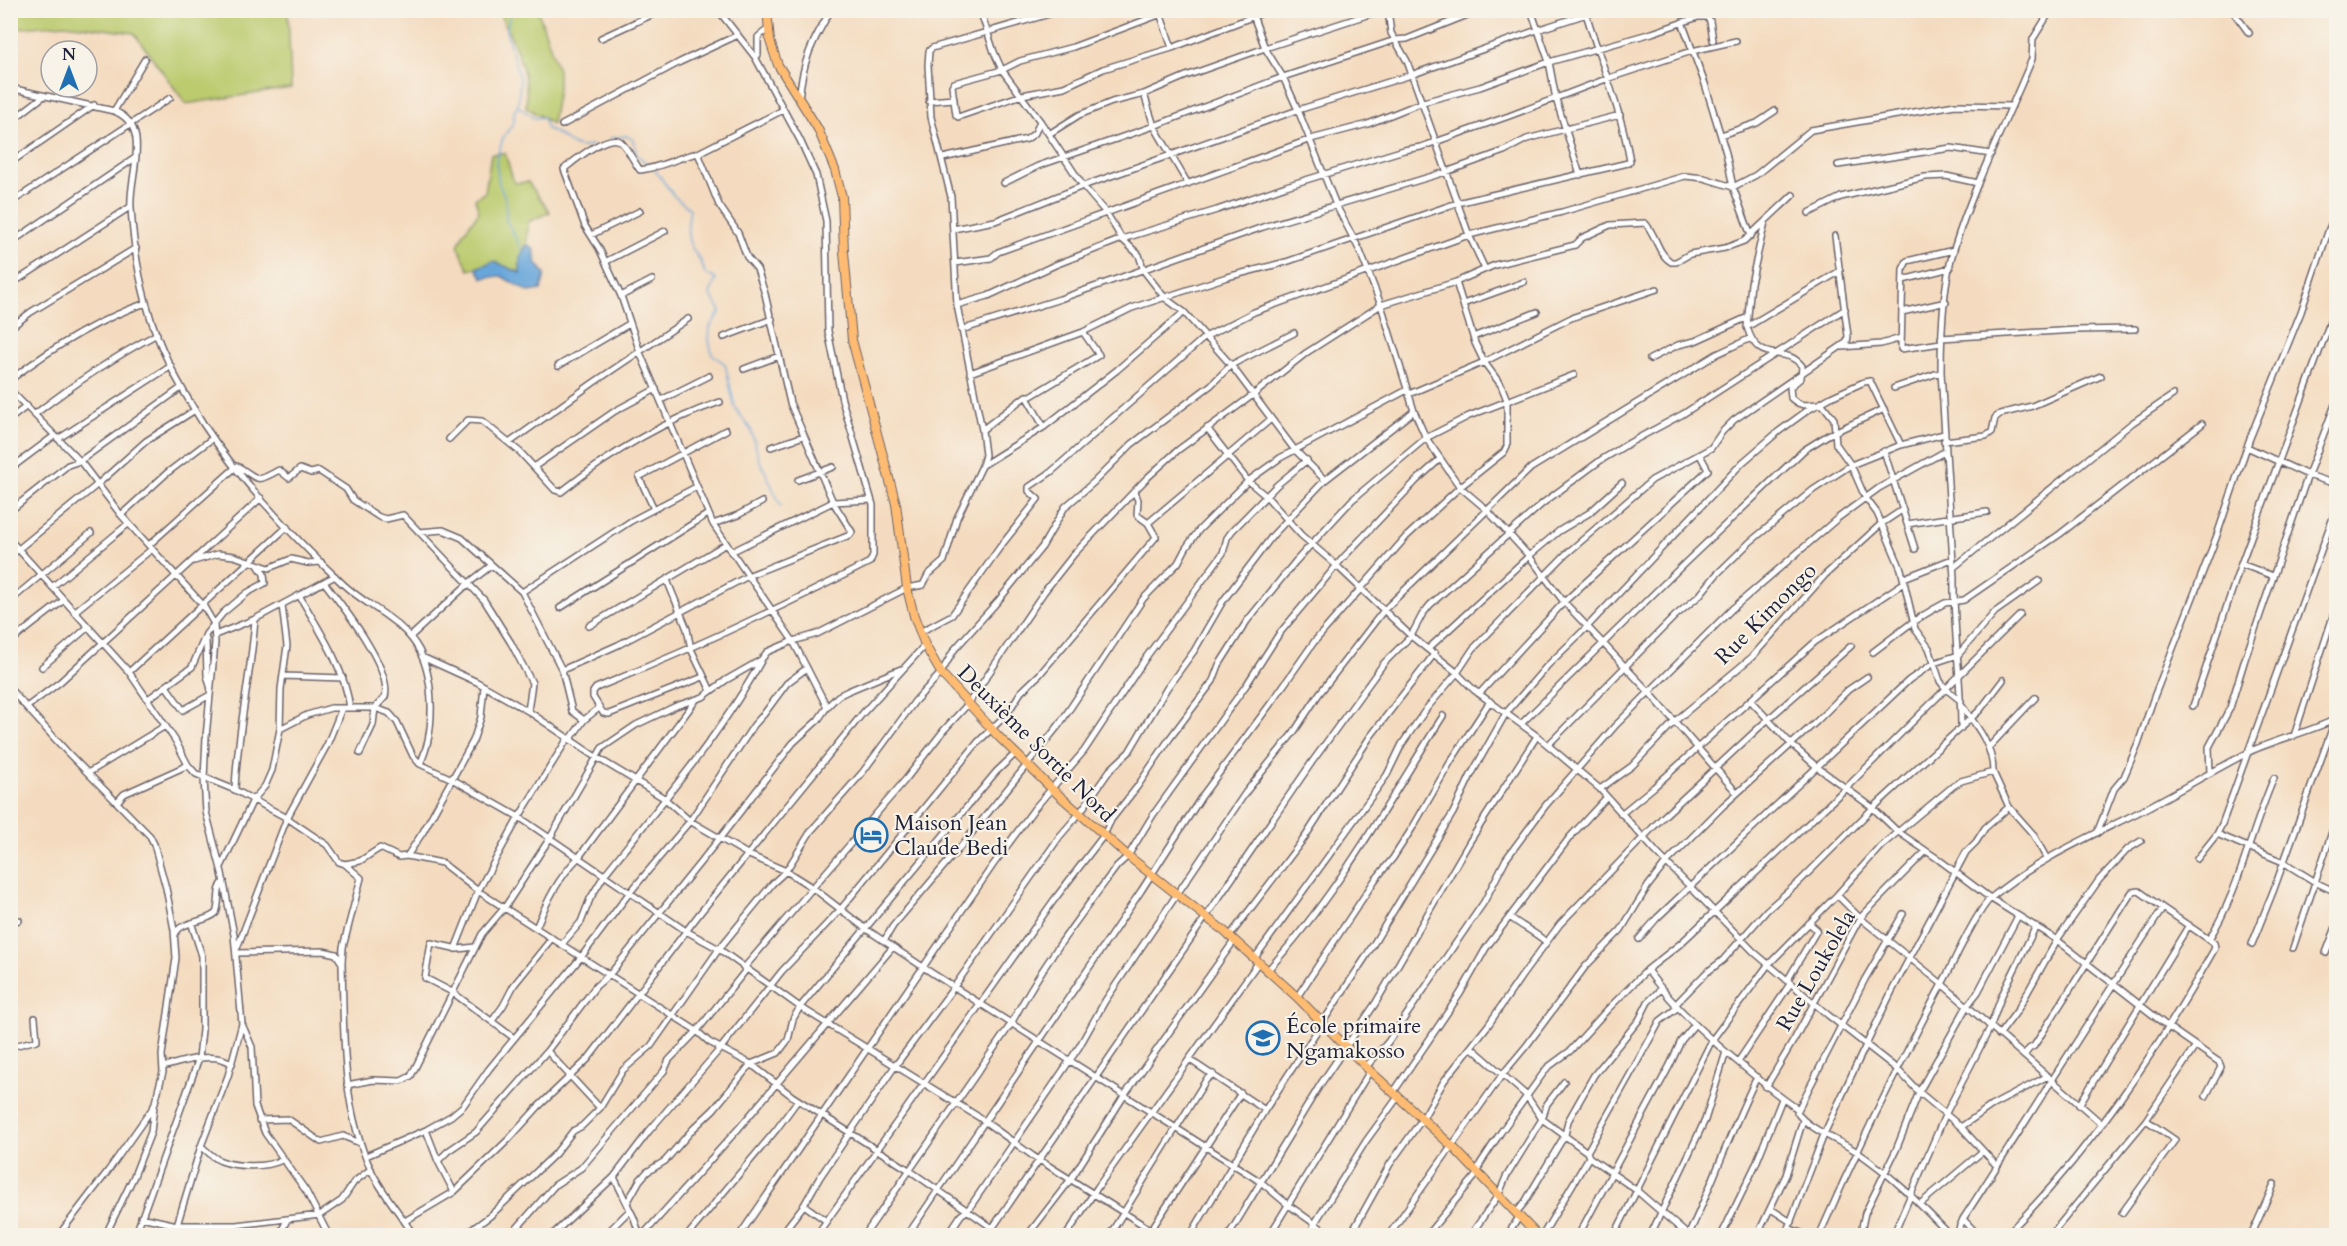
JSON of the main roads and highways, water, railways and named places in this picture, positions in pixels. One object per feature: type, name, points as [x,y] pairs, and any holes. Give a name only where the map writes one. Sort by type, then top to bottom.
[{"type":"main road","name":"Deuxième Sortie Nord","points":[[767,10],[768,28],[778,65],[825,143],[842,197],[844,252],[852,339],[898,514],[907,588],[925,645],[941,673],[968,704],[1052,789],[1128,856],[1232,939],[1297,997],[1368,1069],[1453,1147],[1540,1236]]},
{"type":"water","points":[[527,244],[534,250],[536,262],[545,274],[541,290],[529,292],[501,276],[483,278],[476,268],[494,261],[520,273],[520,258]]},
{"type":"waterway","points":[[511,10],[506,31],[520,80],[518,106],[514,112],[514,122],[503,138],[496,161],[499,184],[506,200],[506,220],[523,252]]},
{"type":"waterway","points":[[518,106],[534,118],[543,117],[547,129],[574,145],[579,147],[592,145]]},
{"type":"waterway","points":[[610,138],[627,136],[633,140],[637,155],[649,165]]},
{"type":"waterway","points":[[655,170],[674,196],[690,209],[688,239],[702,263],[705,274],[716,279],[710,294],[721,311],[710,327],[709,340],[712,354],[725,364],[735,408],[751,430],[759,459],[781,506]]},
{"type":"place","name":"Maison Jean Claude Bedi","points":[[871,835]]},
{"type":"place","name":"École primaire Ngamakosso","points":[[1263,1038]]}]
